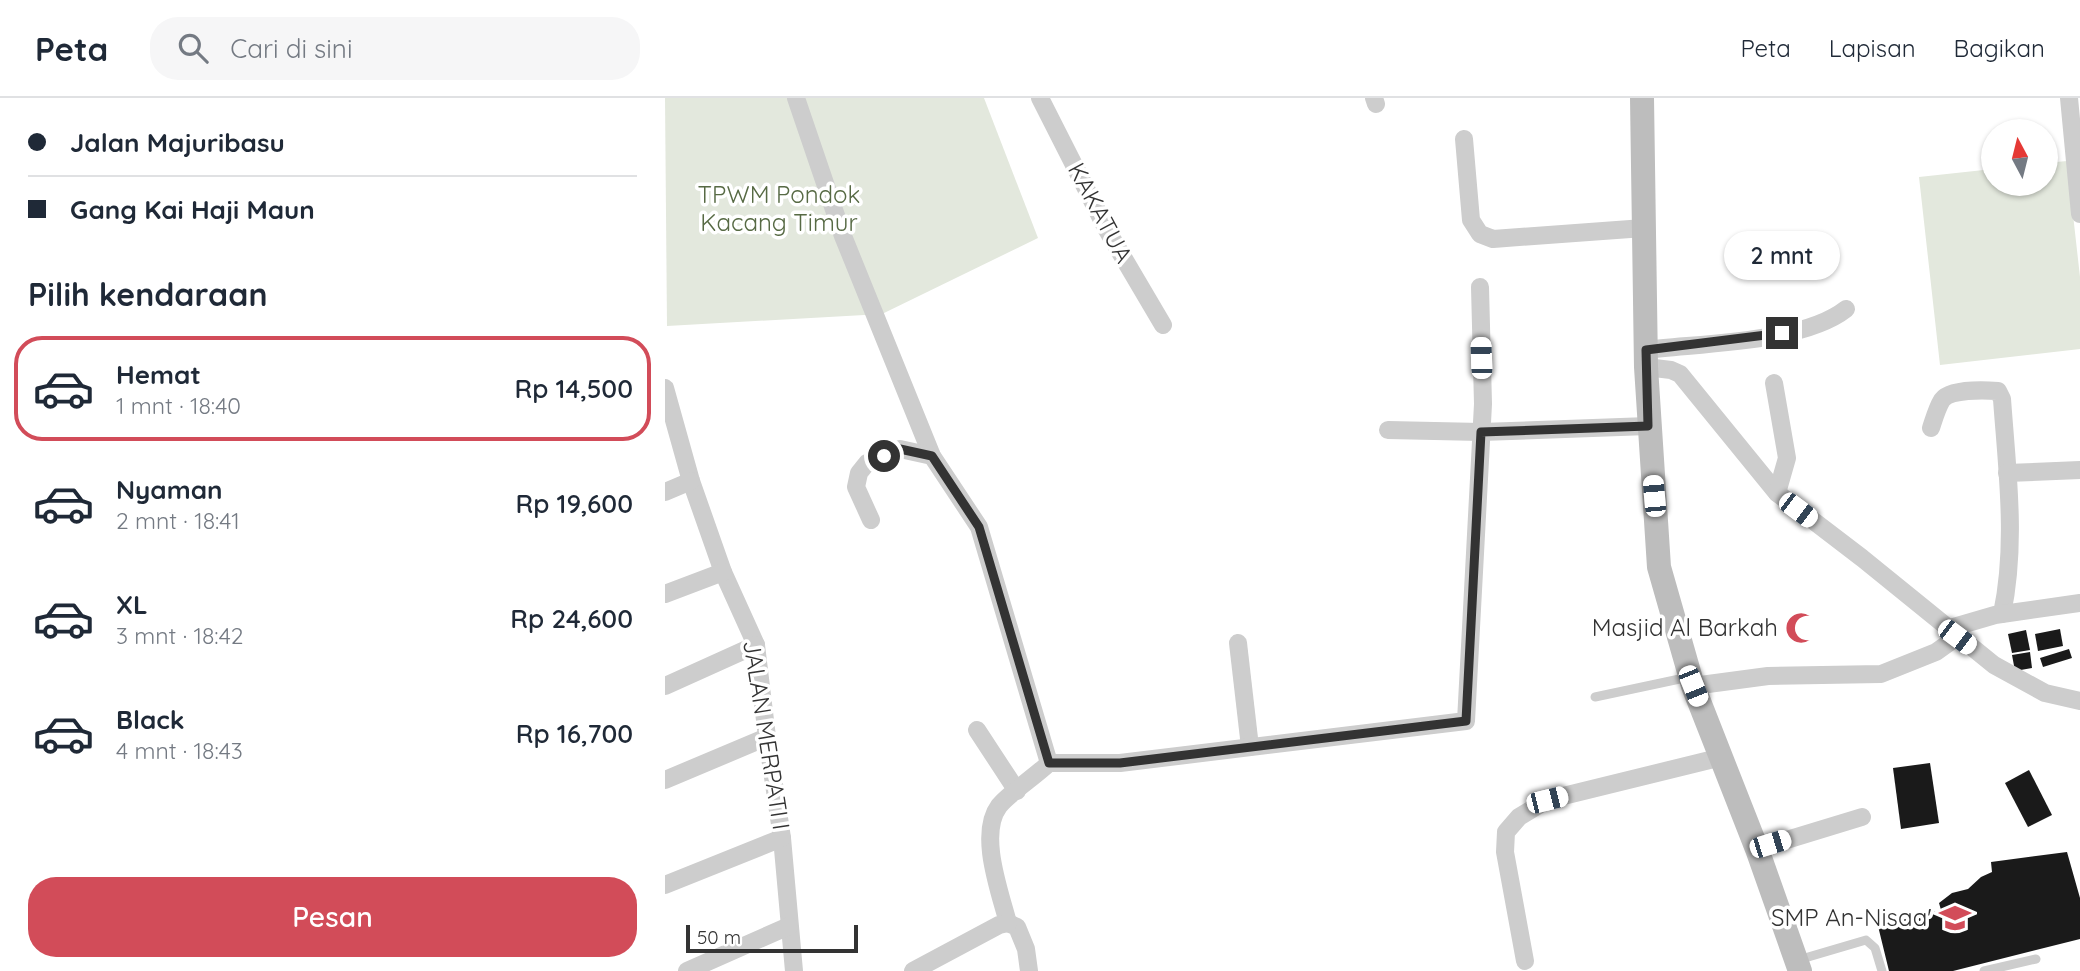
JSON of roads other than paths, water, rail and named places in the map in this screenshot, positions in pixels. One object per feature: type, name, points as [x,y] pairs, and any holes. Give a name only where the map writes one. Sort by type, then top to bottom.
[{"type":"main road","points":[[1642,98],[1648,426],[1659,567],[1691,681],[1757,849],[1799,966]]},
{"type":"street","points":[[796,98],[843,236],[932,456],[979,527],[1049,763]]},
{"type":"street","name":"KAKATUA","points":[[1041,98],[1107,230],[1163,326]]},
{"type":"street","points":[[2069,98],[2080,214]]},
{"type":"street","points":[[1464,139],[1471,220],[1480,234],[1493,239],[1644,228]]},
{"type":"street","points":[[1008,923],[992,862],[991,826],[999,806],[1049,763],[1120,763],[1466,721],[1481,432],[1480,287]]},
{"type":"street","points":[[1646,358],[1729,341],[1808,329],[1846,309]]},
{"type":"street","points":[[1646,358],[1680,374],[1777,494],[1862,558],[1952,633],[1994,665],[2022,682],[2045,692],[2080,701]]},
{"type":"street","points":[[1774,383],[1787,458],[1777,494]]},
{"type":"street","name":"JALAN MERPATI I","points":[[665,388],[691,481],[723,572],[757,645],[782,838],[794,971]]},
{"type":"street","points":[[1931,428],[1943,399],[1949,395],[1980,390],[1998,391],[2002,399],[2007,472],[2008,578],[2002,614]]},
{"type":"street","points":[[1388,430],[1481,432],[1648,426]]},
{"type":"street","points":[[871,520],[856,486],[859,473],[867,463],[900,449],[932,456]]},
{"type":"street","points":[[2007,472],[2080,470]]},
{"type":"street","points":[[665,492],[691,481]]},
{"type":"street","points":[[665,594],[723,572]]},
{"type":"street","points":[[1691,681],[1768,676],[1881,674],[1936,652],[1952,633],[2002,614],[2080,603]]},
{"type":"street","points":[[1238,643],[1250,747]]},
{"type":"street","points":[[665,686],[757,645]]},
{"type":"street","points":[[977,730],[1017,791]]},
{"type":"street","points":[[665,780],[767,737]]},
{"type":"street","points":[[1525,961],[1505,852],[1506,832],[1519,817],[1547,800],[1722,757]]},
{"type":"street","points":[[1757,849],[1862,817]]},
{"type":"street","points":[[665,885],[782,838]]},
{"type":"street","points":[[913,971],[999,925],[1008,923],[1017,927],[1026,949],[1029,971]]},
{"type":"street","points":[[687,971],[789,926]]},
{"type":"lane","points":[[1595,697],[1691,681]]},
{"type":"lane","points":[[1799,966],[1866,940],[1875,948],[1882,971]]},
{"type":"lane","points":[[1984,971],[2036,959]]},
{"type":"place","name":"Masjid Al Barkah","points":[[1801,628]]},
{"type":"place","name":"SMP An-Nisaa'","points":[[1955,918]]},
{"type":"park label","name":"TPWM Pondok Kacang Timur","points":[[779,209]]}]
